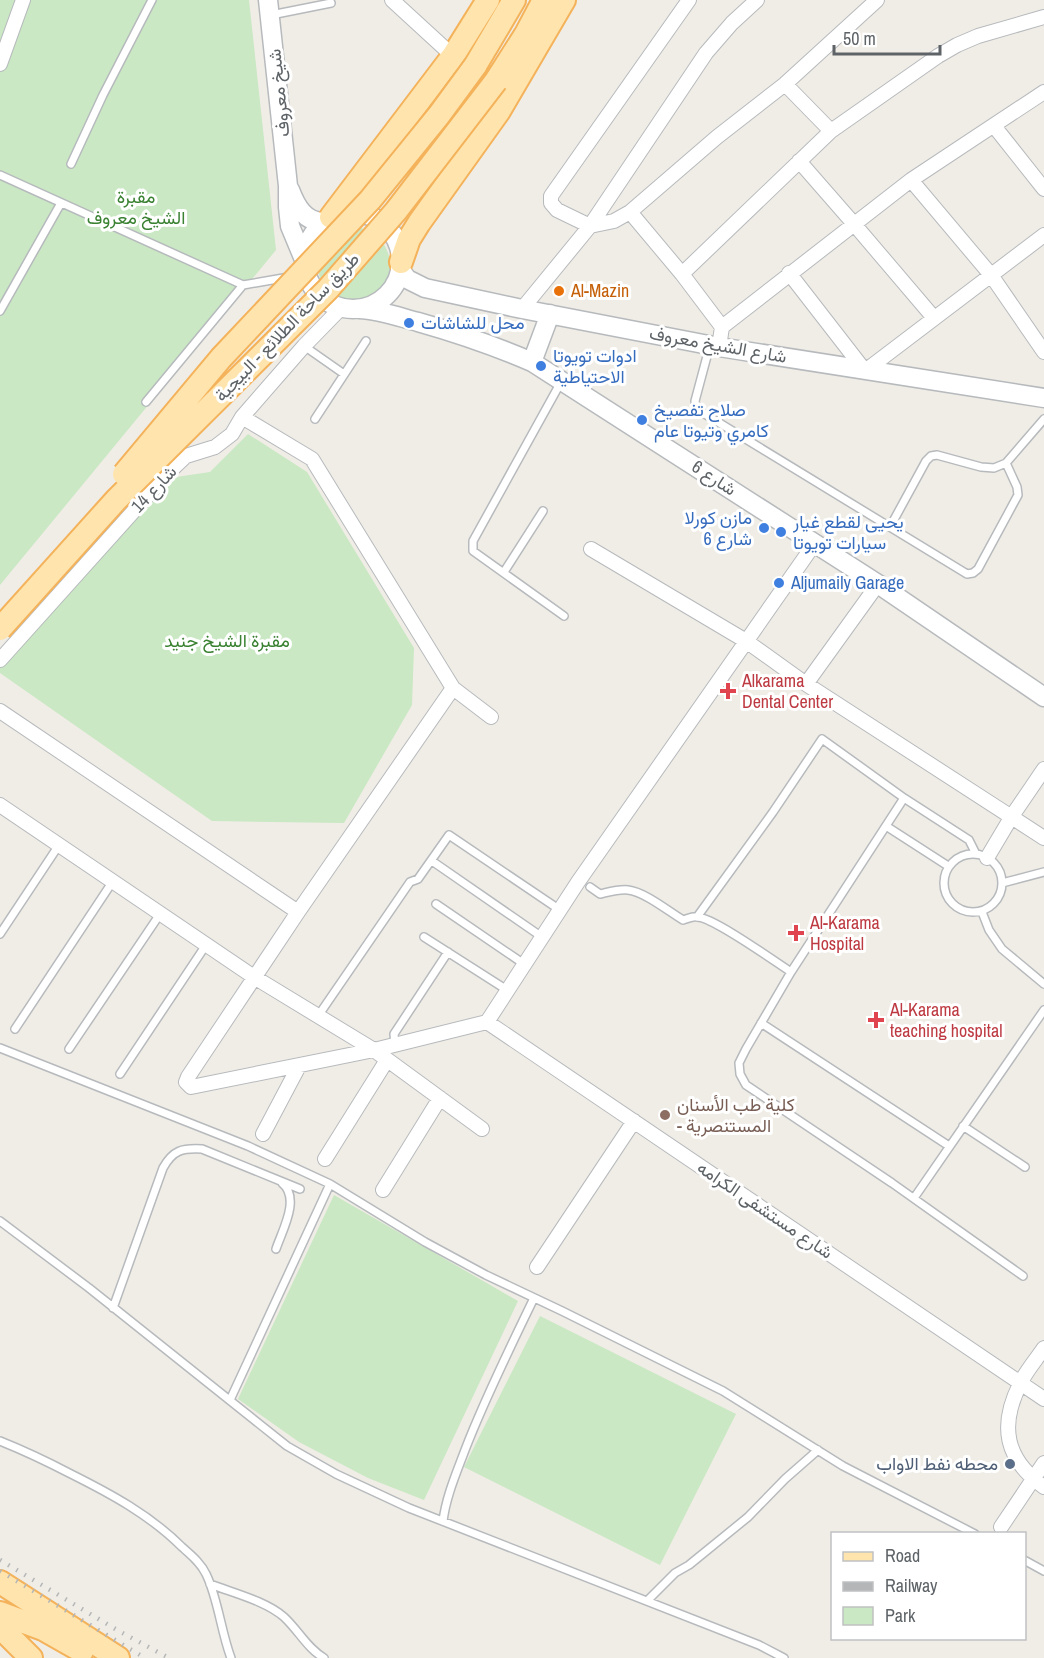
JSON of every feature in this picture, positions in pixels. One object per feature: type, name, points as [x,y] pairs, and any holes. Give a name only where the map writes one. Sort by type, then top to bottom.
[{"type":"main road","points":[[328,220],[453,56],[488,0]]},
{"type":"main road","name":"طريق ساحة الطلائع - البيجية","points":[[0,627],[187,397],[370,200],[439,115],[475,66],[514,0]]},
{"type":"main road","name":"طريق ساحة الطلائع - البيجية","points":[[0,627],[116,500],[328,290],[396,211],[496,81],[526,34],[544,0]]},
{"type":"main road","points":[[401,265],[409,239],[499,111],[564,0]]},
{"type":"main road","points":[[0,1582],[118,1658]]},
{"type":"main road","points":[[0,1613],[43,1629],[94,1658]]},
{"type":"main road","points":[[0,1623],[7,1634],[31,1658]]},
{"type":"main road","points":[[0,1647],[18,1658]]},
{"type":"street","points":[[0,64],[23,0]]},
{"type":"street","points":[[392,0],[453,56]]},
{"type":"street","points":[[689,0],[551,196],[551,203],[557,210],[590,226],[614,220],[630,212],[717,137],[785,84],[878,0]]},
{"type":"street","points":[[522,309],[590,226],[706,53],[732,23],[757,0]]},
{"type":"street","name":"شیخ معروف","points":[[270,8],[290,226],[306,269]]},
{"type":"street","points":[[682,274],[831,131],[957,45],[978,36],[1044,17]]},
{"type":"street","points":[[785,84],[831,131]]},
{"type":"street","points":[[715,346],[722,327],[789,273],[910,180],[1044,92]]},
{"type":"street","points":[[994,126],[1044,189]]},
{"type":"street","points":[[799,161],[934,318]]},
{"type":"street","points":[[910,180],[991,275],[1044,352]]},
{"type":"street","points":[[288,186],[301,211],[309,218],[318,222],[328,220]]},
{"type":"street","points":[[630,212],[682,274],[722,327]]},
{"type":"street","points":[[344,213],[357,213],[371,216],[383,223],[393,234],[399,246],[401,265],[392,290],[383,299],[359,309],[341,308],[326,301],[314,290],[304,258],[312,234],[320,225],[344,213]]},
{"type":"street","points":[[789,273],[865,371],[1044,235]]},
{"type":"street","name":"شارع الشيخ معروف","points":[[401,265],[407,279],[425,288],[522,309],[715,346],[1044,398]]},
{"type":"street","name":"شارع 14","points":[[0,660],[166,474],[186,456],[215,447],[232,434],[242,417],[304,346],[341,308]]},
{"type":"street","name":"شارع 6","points":[[359,309],[384,312],[450,331],[490,344],[532,362],[878,584],[1044,697]]},
{"type":"street","points":[[532,362],[550,314]]},
{"type":"street","points":[[242,417],[312,459],[453,688],[491,717]]},
{"type":"street","points":[[453,688],[298,912],[188,1077],[186,1082],[190,1087],[374,1050],[487,1022],[560,910],[815,543]]},
{"type":"street","points":[[591,549],[746,641],[806,684],[1044,838]]},
{"type":"street","points":[[806,684],[878,584]]},
{"type":"street","points":[[0,711],[298,912]]},
{"type":"street","points":[[982,856],[1044,769]]},
{"type":"street","points":[[1,809],[59,845],[254,977],[374,1050],[482,1129]]},
{"type":"street","name":"شارع مستشفى الكرامه","points":[[487,1022],[1044,1399]]},
{"type":"street","points":[[325,1159],[387,1060]]},
{"type":"street","points":[[263,1134],[299,1066]]},
{"type":"street","points":[[383,1190],[440,1098]]},
{"type":"street","points":[[537,1268],[634,1121]]},
{"type":"street","points":[[1039,1483],[1024,1468],[1011,1448],[1007,1429],[1012,1405],[1021,1383],[1044,1348]]},
{"type":"street","points":[[1001,1527],[1039,1483],[1044,1463]]},
{"type":"lane","points":[[71,164],[103,95],[153,0]]},
{"type":"lane","points":[[270,8],[331,3]]},
{"type":"lane","points":[[0,175],[243,285]]},
{"type":"lane","points":[[0,311],[61,202]]},
{"type":"lane","points":[[146,402],[243,285],[306,269]]},
{"type":"lane","points":[[315,419],[366,341]]},
{"type":"lane","points":[[304,346],[344,374]]},
{"type":"lane","points":[[715,346],[695,401],[696,407],[967,574],[978,569],[1018,495],[1017,487],[1006,463]]},
{"type":"lane","points":[[562,380],[473,541],[473,551],[564,616]]},
{"type":"lane","points":[[890,527],[926,461],[931,456],[937,455],[981,467],[994,468],[1006,463],[1044,419]]},
{"type":"lane","points":[[504,572],[543,511]]},
{"type":"lane","points":[[590,887],[600,894],[616,890],[631,890],[683,920],[698,916],[822,739],[904,798],[969,840],[982,856]]},
{"type":"lane","points":[[904,798],[791,972],[739,1063],[740,1074],[746,1085],[914,1198],[1023,1276]]},
{"type":"lane","points":[[886,826],[948,866]]},
{"type":"lane","points":[[318,1016],[410,882],[417,879],[432,861],[449,835],[560,910]]},
{"type":"lane","points":[[0,934],[59,845]]},
{"type":"lane","points":[[969,854],[982,856],[992,861],[1000,871],[1002,883],[1000,895],[993,905],[982,912],[970,913],[958,909],[948,901],[943,877],[948,866],[958,858],[969,854]]},
{"type":"lane","points":[[432,861],[542,937]]},
{"type":"lane","points":[[1002,883],[1044,872]]},
{"type":"lane","points":[[15,1029],[113,881]]},
{"type":"lane","points":[[436,904],[524,964]]},
{"type":"lane","points":[[982,912],[989,930],[1002,949],[1044,984]]},
{"type":"lane","points":[[69,1049],[160,914]]},
{"type":"lane","points":[[698,916],[726,930],[791,972]]},
{"type":"lane","points":[[424,937],[507,990]]},
{"type":"lane","points":[[120,1074],[206,945]]},
{"type":"lane","points":[[395,1045],[394,1034],[448,952]]},
{"type":"lane","points":[[914,1198],[1044,1010]]},
{"type":"lane","points":[[761,1023],[949,1146]]},
{"type":"lane","points":[[0,1048],[248,1146],[330,1184],[425,1242],[486,1275],[723,1391],[843,1466],[973,1532]]},
{"type":"lane","points":[[963,1126],[1025,1167]]},
{"type":"lane","points":[[113,1308],[163,1168],[175,1153],[186,1148],[202,1149],[300,1189]]},
{"type":"lane","points":[[276,1249],[289,1212],[291,1198],[288,1188],[278,1180]]},
{"type":"lane","points":[[230,1400],[330,1184]]},
{"type":"lane","points":[[0,1221],[287,1446],[336,1474],[409,1508],[759,1645],[784,1658]]},
{"type":"lane","points":[[443,1521],[444,1508],[452,1483],[478,1416],[534,1298]]},
{"type":"lane","points":[[0,1441],[27,1451],[114,1495],[165,1531],[196,1559],[210,1584],[231,1658]]},
{"type":"lane","points":[[647,1601],[675,1573],[689,1565],[748,1517],[785,1479],[818,1450]]},
{"type":"lane","points":[[1026,1561],[1044,1570]]},
{"type":"lane","points":[[210,1584],[262,1604],[283,1617],[306,1643],[324,1658]]},
{"type":"green space","name":"مقبرة الشيخ معروف","points":[[0,0],[249,0],[276,250],[0,585]]},
{"type":"green space","points":[[358,227],[380,239],[388,253],[390,269],[385,282],[375,293],[362,299],[348,300],[335,295],[323,283],[316,264]]},
{"type":"green space","name":"مقبرة الشيخ جنيد","points":[[248,434],[307,472],[414,648],[412,705],[344,823],[212,821],[0,673],[0,663],[156,480],[210,472]]},
{"type":"green space","points":[[334,1195],[518,1301],[424,1500],[368,1478],[299,1442],[238,1399]]},
{"type":"green space","points":[[540,1316],[736,1414],[660,1565],[464,1467]]},
{"type":"railway","points":[[0,1560],[117,1630],[169,1658]]},
{"type":"railway","points":[[0,1571],[145,1658]]},
{"type":"place","name":"Al-Mazin","points":[[559,291]]},
{"type":"place","name":"محل للشاشات","points":[[409,323]]},
{"type":"place","name":"ادوات تويوتا الاحتياطية","points":[[541,366]]},
{"type":"place","name":"صلاح تفصيخ كامري وتيوتا عام","points":[[642,420]]},
{"type":"place","name":"مازن كورلا شارع 6","points":[[764,528]]},
{"type":"place","name":"يحيى لقطع غيار سيارات تويوتا","points":[[781,532]]},
{"type":"place","name":"Aljumaily Garage","points":[[779,583]]},
{"type":"place","name":"Alkarama Dental Center","points":[[728,691]]},
{"type":"place","name":"Al-Karama Hospital","points":[[796,933]]},
{"type":"place","name":"Al-Karama teaching hospital","points":[[876,1020]]},
{"type":"place","name":"كلية طب الأسنان - المستنصرية","points":[[665,1115]]},
{"type":"place","name":"محطه نفط الاواب","points":[[1010,1464]]}]
